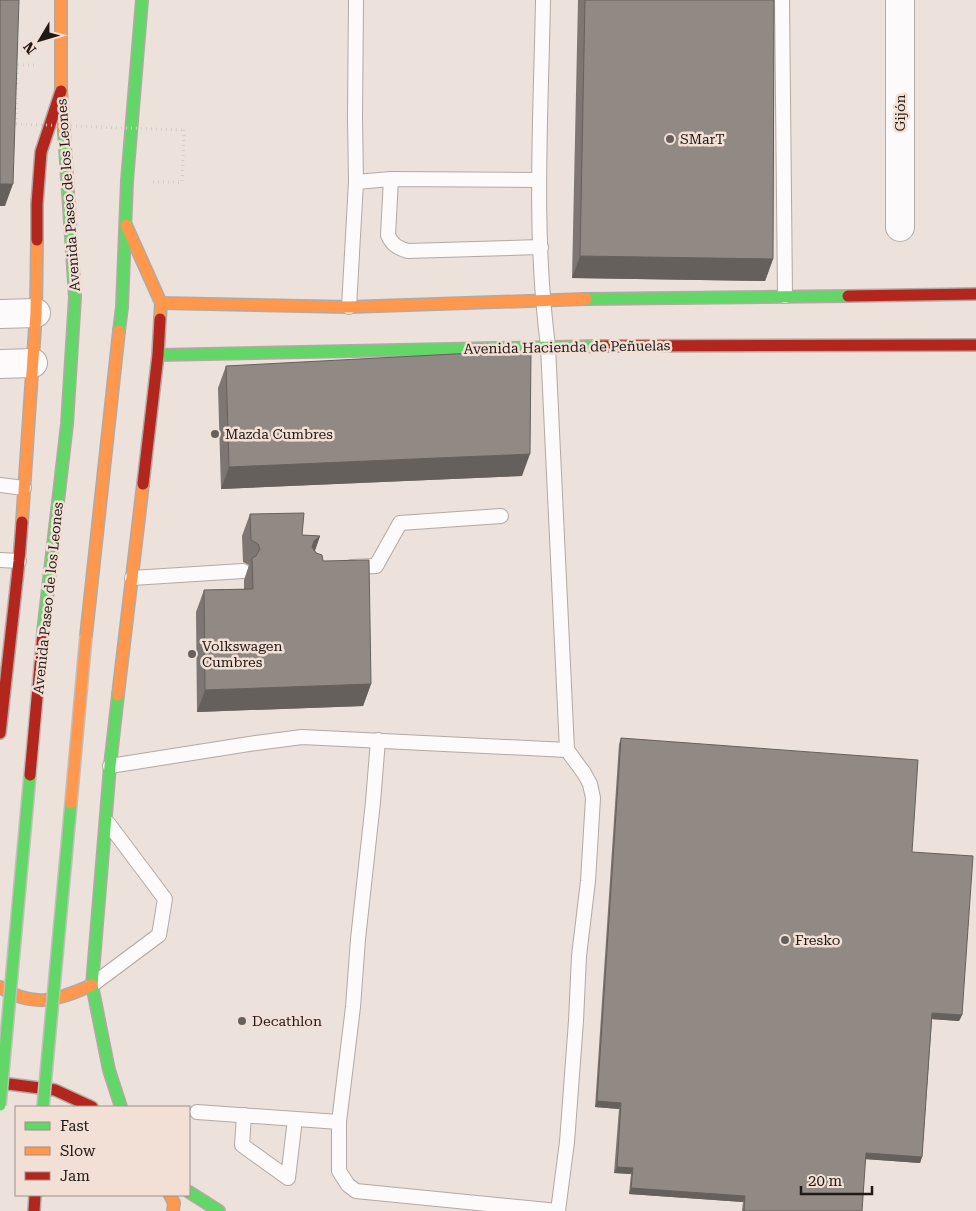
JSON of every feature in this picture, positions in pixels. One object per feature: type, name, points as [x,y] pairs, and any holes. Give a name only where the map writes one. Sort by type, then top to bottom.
[{"type":"street","name":"Avenida Paseo de los Leones","points":[[0,1105],[43,632],[67,424],[75,297],[61,91],[61,0]]},
{"type":"street","points":[[43,1106],[86,636],[122,307],[127,181],[142,0]]},
{"type":"street","name":"Gijón","points":[[900,0],[900,227]]},
{"type":"street","name":"Avenida Paseo de los Leones","points":[[0,733],[19,561],[33,363],[36,313],[37,204],[41,152],[61,91]]},
{"type":"street","points":[[121,1106],[109,1070],[92,985],[110,766],[158,355],[161,303],[126,225]]},
{"type":"street","points":[[161,303],[349,307],[542,300],[976,294]]},
{"type":"street","points":[[0,314],[36,313]]},
{"type":"street","name":"Avenida Hacienda de Peñuelas","points":[[158,355],[548,346],[976,345]]},
{"type":"street","points":[[0,364],[33,363]]},
{"type":"street","points":[[0,987],[8,993],[28,1000],[48,1002],[68,996],[92,985]]},
{"type":"street","points":[[0,1085],[8,1084],[55,1090],[90,1106]]},
{"type":"street","points":[[190,1193],[219,1211]]},
{"type":"street","points":[[34,1211],[35,1196]]},
{"type":"street","points":[[170,1196],[174,1203],[173,1211]]},
{"type":"lane","points":[[349,307],[356,182],[354,116],[356,0]]},
{"type":"lane","points":[[378,740],[358,939],[354,1007],[339,1122],[339,1171],[348,1185],[356,1190],[558,1211],[567,1142],[579,956],[588,881],[593,798],[590,784],[567,750],[548,346],[542,300],[540,247],[538,180],[544,0]]},
{"type":"lane","points":[[782,0],[785,296]]},
{"type":"lane","points":[[356,182],[391,179],[538,180]]},
{"type":"lane","points":[[391,179],[388,234],[391,241],[398,247],[408,251],[540,247]]},
{"type":"lane","points":[[0,485],[24,488]]},
{"type":"lane","points":[[340,567],[376,566],[400,523],[501,516]]},
{"type":"lane","points":[[0,560],[19,561]]},
{"type":"lane","points":[[132,578],[243,571]]},
{"type":"lane","points":[[110,766],[302,737],[567,750]]},
{"type":"lane","points":[[92,985],[159,935],[165,899],[106,820]]},
{"type":"lane","points":[[197,1112],[339,1122]]},
{"type":"lane","points":[[244,1116],[242,1145],[288,1178],[295,1119]]},
{"type":"path","points":[[17,65],[16,124],[184,130],[182,182]]},
{"type":"building","points":[[0,0],[19,0],[13,184],[0,184]]},
{"type":"building","name":"SMarT","points":[[585,0],[774,0],[773,259],[580,256]]},
{"type":"building","points":[[531,350],[530,454],[229,467],[226,366]]},
{"type":"building","points":[[304,513],[302,535],[320,536],[314,541],[312,547],[316,553],[322,555],[323,561],[369,560],[371,684],[205,690],[204,590],[253,589],[252,558],[256,556],[260,549],[258,544],[251,540],[250,514]]},
{"type":"building","name":"Fresko","points":[[621,738],[918,760],[912,852],[973,856],[962,1015],[932,1013],[922,1157],[866,1153],[862,1211],[744,1211],[745,1196],[631,1188],[633,1168],[617,1167],[621,1103],[597,1101]]},
{"type":"traffic: fast","points":[[119,331],[122,307],[127,181],[142,0]]},
{"type":"traffic: fast","points":[[43,632],[67,424],[75,297],[64,132]]},
{"type":"traffic: fast","points":[[586,299],[848,296]]},
{"type":"traffic: fast","points":[[158,355],[601,346]]},
{"type":"traffic: fast","points":[[118,695],[110,766],[92,985],[109,1070],[121,1106]]},
{"type":"traffic: fast","points":[[0,1105],[30,775]]},
{"type":"traffic: fast","points":[[43,1106],[71,803]]},
{"type":"traffic: fast","points":[[190,1193],[219,1211]]},
{"type":"traffic: slow","points":[[61,0],[61,91],[64,132]]},
{"type":"traffic: slow","points":[[126,225],[161,303],[160,319]]},
{"type":"traffic: slow","points":[[22,522],[36,313],[37,240]]},
{"type":"traffic: slow","points":[[161,303],[349,307],[586,299]]},
{"type":"traffic: slow","points":[[86,636],[119,331]]},
{"type":"traffic: slow","points":[[118,695],[143,484]]},
{"type":"traffic: slow","points":[[71,803],[86,636]]},
{"type":"traffic: slow","points":[[0,987],[24,998],[46,1000],[68,995],[92,985]]},
{"type":"traffic: slow","points":[[170,1196],[174,1203],[173,1211]]},
{"type":"traffic: jam","points":[[37,240],[37,204],[41,152],[61,91]]},
{"type":"traffic: jam","points":[[848,296],[976,294]]},
{"type":"traffic: jam","points":[[143,484],[158,355],[160,319]]},
{"type":"traffic: jam","points":[[601,346],[976,345]]},
{"type":"traffic: jam","points":[[0,733],[22,522]]},
{"type":"traffic: jam","points":[[30,775],[43,632]]},
{"type":"traffic: jam","points":[[0,1085],[9,1084],[55,1090],[90,1106]]},
{"type":"traffic: jam","points":[[34,1211],[35,1196]]},
{"type":"place","name":"SMarT","points":[[670,139]]},
{"type":"place","name":"Mazda Cumbres","points":[[215,434]]},
{"type":"place","name":"Volkswagen Cumbres","points":[[192,654]]},
{"type":"place","name":"Fresko","points":[[785,940]]},
{"type":"place","name":"Decathlon","points":[[242,1021]]}]
